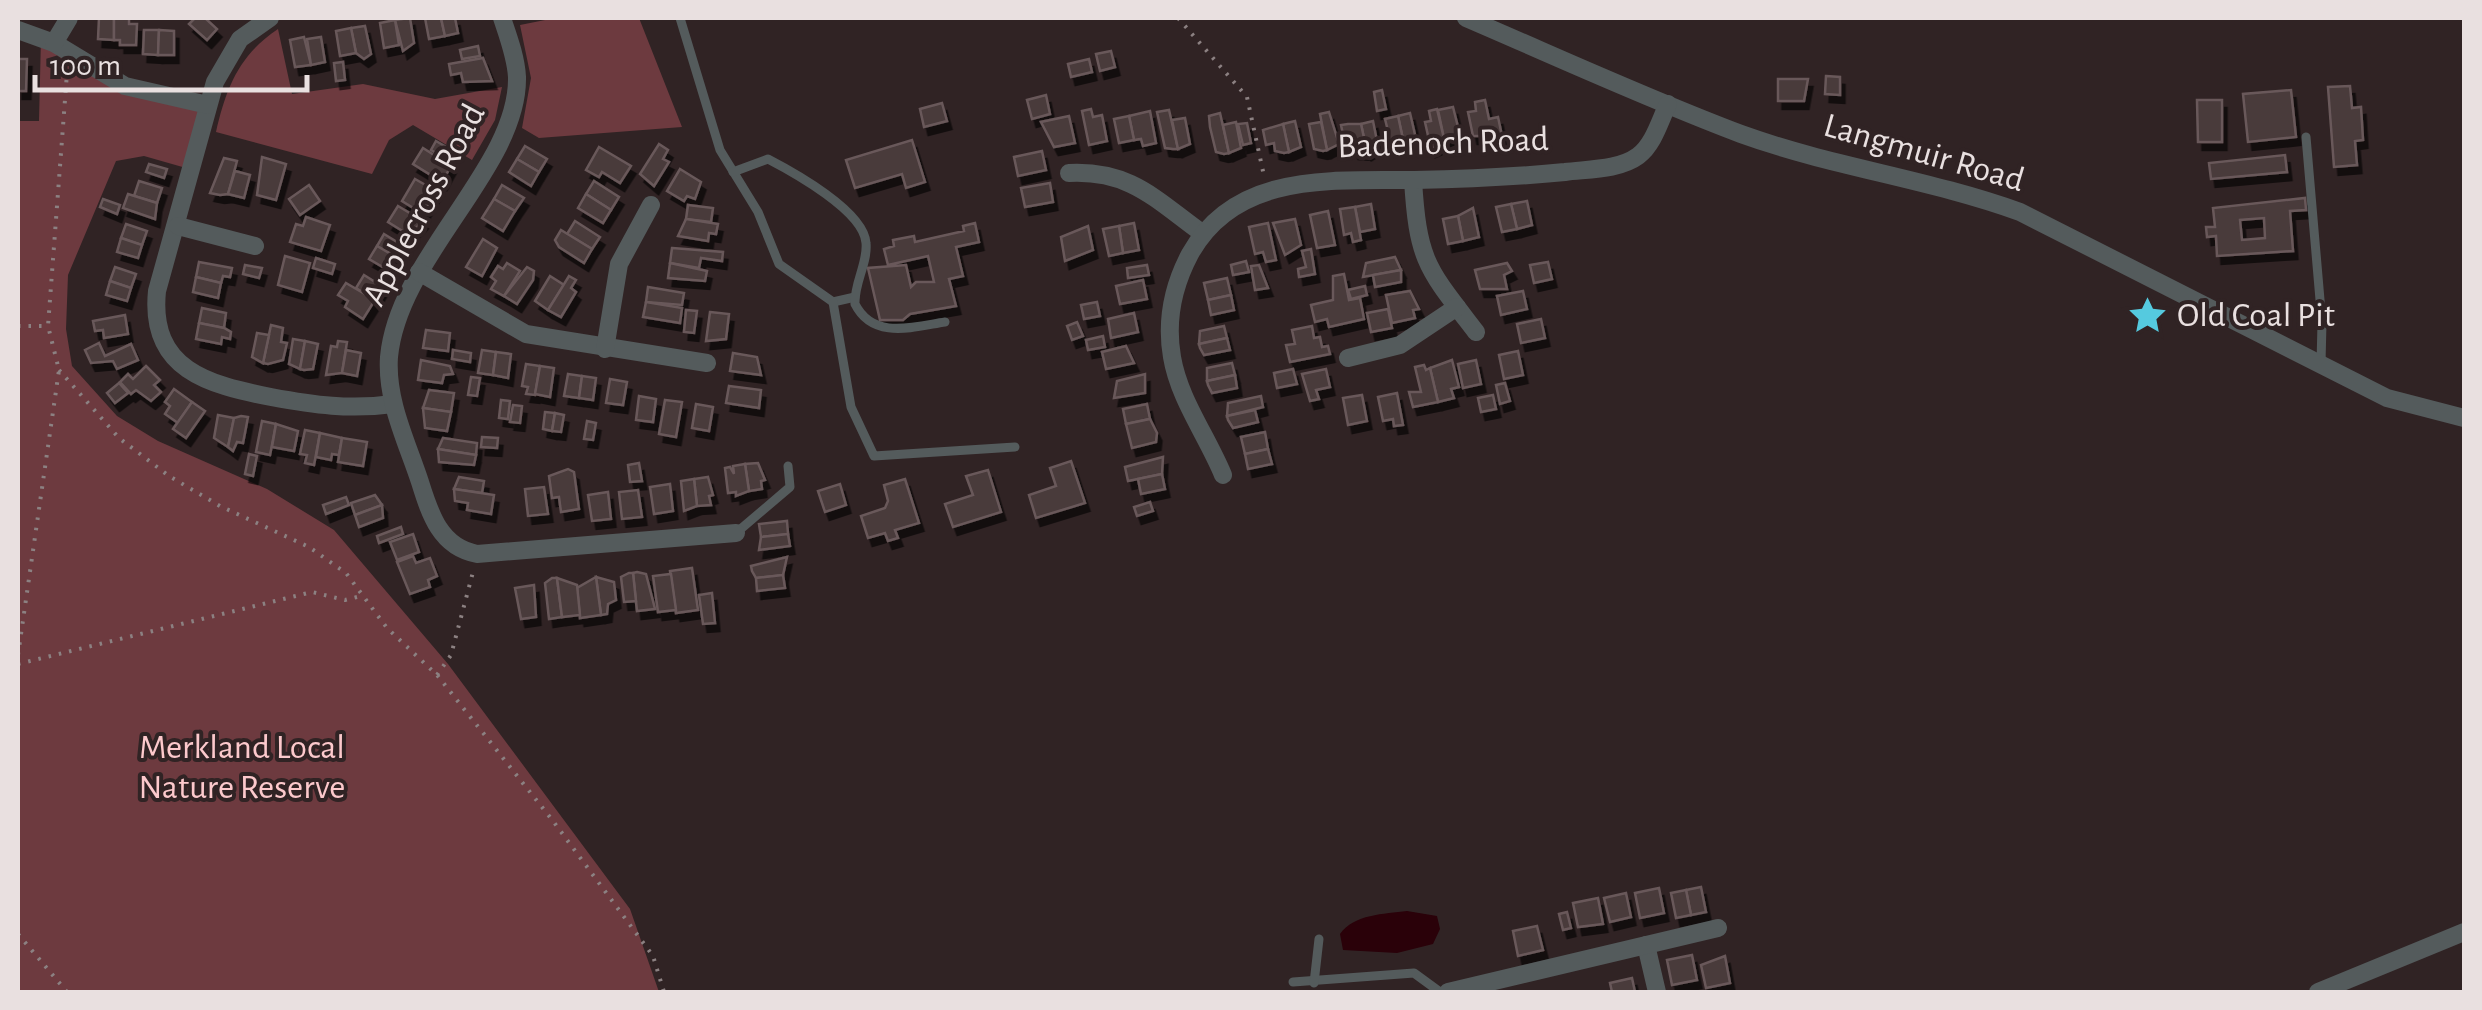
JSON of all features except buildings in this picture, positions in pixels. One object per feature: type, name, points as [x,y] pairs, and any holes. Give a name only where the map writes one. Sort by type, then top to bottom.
[{"type":"street","points":[[54,43],[69,18]]},
{"type":"street","points":[[270,18],[230,52],[208,105],[156,308],[164,342],[186,369],[223,388],[332,408],[393,404]]},
{"type":"street","name":"Applecross Road","points":[[477,554],[453,546],[436,524],[393,404],[389,358],[394,334],[419,272],[509,121],[516,76],[502,18]]},
{"type":"street","name":"Langmuir Road","points":[[1466,18],[1760,140],[1966,193],[2020,212],[2387,398],[2464,418]]},
{"type":"street","points":[[18,30],[54,43],[125,86],[208,105]]},
{"type":"street","name":"Badenoch Road","points":[[1223,474],[1179,383],[1170,336],[1177,285],[1202,234],[1236,206],[1267,190],[1321,180],[1512,178],[1624,163],[1648,147],[1668,104]]},
{"type":"street","points":[[1068,173],[1097,172],[1131,182],[1202,234]]},
{"type":"street","points":[[1412,180],[1418,243],[1433,277],[1476,332]]},
{"type":"street","points":[[605,349],[619,264],[651,205]]},
{"type":"street","points":[[178,226],[255,246]]},
{"type":"street","points":[[419,272],[526,334],[707,363]]},
{"type":"street","points":[[1348,358],[1400,345],[1457,307]]},
{"type":"street","points":[[477,554],[736,533]]},
{"type":"street","points":[[1448,992],[1718,928]]},
{"type":"street","points":[[2318,992],[2464,932]]},
{"type":"street","points":[[1646,945],[1657,992]]},
{"type":"lane","points":[[680,18],[720,150],[758,212],[779,264],[834,302],[851,407],[874,456],[1015,446]]},
{"type":"lane","points":[[2306,136],[2322,323],[2320,365]]},
{"type":"lane","points":[[733,172],[768,159],[814,183],[856,224],[866,236],[866,248],[855,297],[859,311],[875,325],[894,330],[946,322]]},
{"type":"lane","points":[[834,302],[855,297]]},
{"type":"lane","points":[[736,533],[790,486],[788,466]]},
{"type":"lane","points":[[1314,983],[1319,939]]},
{"type":"lane","points":[[1292,982],[1414,974],[1440,992]]},
{"type":"path","points":[[1178,18],[1246,97],[1267,190]]},
{"type":"path","points":[[18,655],[59,370],[48,326],[65,78],[73,54]]},
{"type":"path","points":[[18,326],[48,326]]},
{"type":"path","points":[[59,370],[119,438],[169,476],[220,506],[309,547],[346,574],[361,596],[437,675],[554,821],[652,956],[664,992]]},
{"type":"path","points":[[437,675],[451,654],[477,554]]},
{"type":"path","points":[[18,664],[312,592],[345,600],[361,596]]},
{"type":"path","points":[[18,934],[68,992]]},
{"type":"green space","points":[[555,18],[639,18],[682,127],[539,138],[522,128],[531,78],[520,25]]},
{"type":"green space","points":[[278,29],[292,94],[363,84],[435,99],[502,87],[495,120],[472,160],[413,125],[389,140],[372,174],[216,132],[236,74],[253,50]]},
{"type":"green space","name":"Merkland Local Nature Reserve","points":[[41,37],[125,86],[208,105],[193,170],[144,156],[116,161],[68,275],[66,329],[72,366],[117,416],[158,441],[267,489],[334,530],[448,664],[630,909],[659,992],[18,992],[18,121],[39,121]]},
{"type":"shaded area","points":[[1407,911],[1437,916],[1440,929],[1433,944],[1397,953],[1343,950],[1340,934],[1353,922]]},
{"type":"place","name":"Old Coal Pit","points":[[2147,315]]}]
